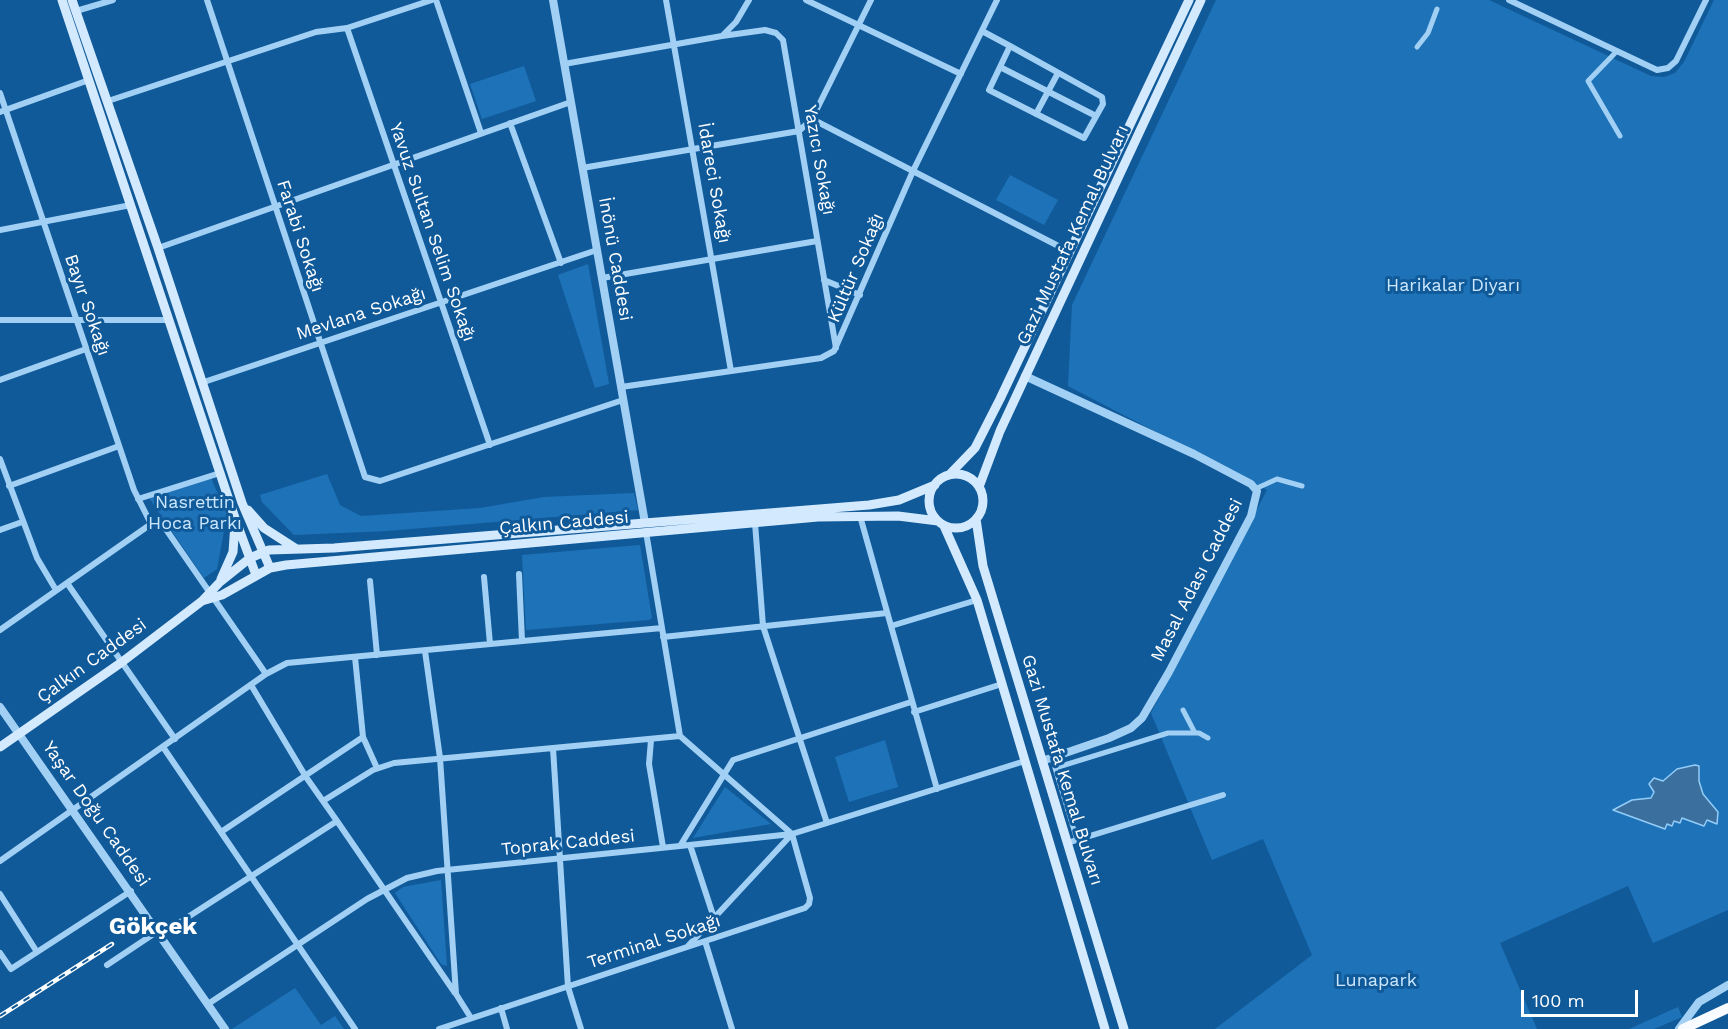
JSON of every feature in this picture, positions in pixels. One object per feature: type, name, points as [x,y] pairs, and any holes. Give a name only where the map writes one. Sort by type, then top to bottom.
[{"type":"highway","points":[[1683,1029],[1728,1008]]},
{"type":"main road","points":[[62,0],[236,521],[256,574]]},
{"type":"main road","points":[[72,0],[158,248],[242,503],[270,568]]},
{"type":"main road","name":"Gazi Mustafa Kemal Bulvarı","points":[[949,475],[975,448],[1189,0]]},
{"type":"main road","name":"Gazi Mustafa Kemal Bulvarı","points":[[979,487],[1000,431],[1025,376],[1201,0]]},
{"type":"main road","points":[[949,475],[966,476],[979,487],[983,502],[976,519],[960,528],[941,523],[933,515],[929,500],[935,485],[949,475]]},
{"type":"main road","name":"Çalkın Caddesi","points":[[0,747],[122,662],[211,595],[270,568],[869,505],[899,500],[935,485]]},
{"type":"main road","points":[[242,503],[264,528],[295,548]]},
{"type":"main road","name":"Çalkın Caddesi","points":[[220,582],[250,558],[263,552],[295,548],[334,548],[860,516],[898,516],[941,523]]},
{"type":"main road","name":"Gazi Mustafa Kemal Bulvarı","points":[[976,519],[983,567],[1042,761],[1072,841],[1124,1029]]},
{"type":"main road","name":"Çalkın Caddesi","points":[[211,595],[220,582],[233,552],[236,521]]},
{"type":"main road","name":"Gazi Mustafa Kemal Bulvarı","points":[[941,523],[977,600],[1106,1029]]},
{"type":"street","points":[[76,10],[112,0]]},
{"type":"street","name":"Farabi Sokağı","points":[[207,0],[361,471],[368,479],[380,481],[490,445]]},
{"type":"street","points":[[108,101],[316,32],[347,28],[434,0],[481,133]]},
{"type":"street","name":"İnönü Caddesi","points":[[553,0],[646,528]]},
{"type":"street","name":"İdareci Sokağı","points":[[666,0],[731,371]]},
{"type":"street","points":[[564,64],[722,36],[736,22],[749,0]]},
{"type":"street","points":[[806,0],[961,74]]},
{"type":"street","points":[[582,168],[799,131],[812,119],[871,0]]},
{"type":"street","name":"Kültür Sokağı","points":[[621,387],[821,358],[836,349],[913,171],[997,0]]},
{"type":"street","points":[[1509,0],[1657,70],[1668,68],[1676,61],[1706,0]]},
{"type":"street","points":[[1417,47],[1428,33],[1437,9]]},
{"type":"street","name":"Yavuz Sultan Selim Sokağı","points":[[347,28],[490,445]]},
{"type":"street","name":"Yazıcı Sokağı","points":[[722,36],[765,30],[782,38],[836,349]]},
{"type":"street","points":[[982,31],[1010,46],[1102,97],[1103,104],[1083,138],[989,90],[1010,46]]},
{"type":"street","points":[[1617,51],[1588,81],[1620,136]]},
{"type":"street","points":[[1000,68],[1096,116]]},
{"type":"street","points":[[1036,114],[1058,73]]},
{"type":"street","points":[[3,111],[89,80]]},
{"type":"street","name":"Bayır Sokağı","points":[[0,93],[3,111],[138,499],[154,523],[163,525],[266,674]]},
{"type":"street","points":[[158,248],[393,163],[571,102]]},
{"type":"street","points":[[812,119],[1070,252]]},
{"type":"street","points":[[510,123],[561,263]]},
{"type":"street","points":[[0,230],[131,205]]},
{"type":"street","points":[[602,278],[818,241]]},
{"type":"street","name":"Mevlana Sokağı","points":[[201,383],[597,250]]},
{"type":"street","points":[[824,280],[860,295]]},
{"type":"street","points":[[0,320],[169,320]]},
{"type":"street","points":[[0,380],[86,349]]},
{"type":"street","name":"Masal Adası Caddesi","points":[[1025,376],[1194,454],[1255,489],[1256,502],[1251,516],[1169,672],[1142,718],[1131,728],[1109,738],[1042,761]]},
{"type":"street","points":[[490,445],[623,400]]},
{"type":"street","points":[[9,486],[119,446]]},
{"type":"street","points":[[0,459],[40,565],[56,590]]},
{"type":"street","points":[[138,499],[220,473]]},
{"type":"street","points":[[1255,489],[1277,479],[1302,486]]},
{"type":"street","points":[[860,516],[937,789]]},
{"type":"street","points":[[0,530],[22,522]]},
{"type":"street","points":[[0,630],[154,523]]},
{"type":"street","points":[[755,523],[763,626],[827,823]]},
{"type":"street","points":[[646,528],[680,736],[792,834],[687,947]]},
{"type":"street","points":[[519,574],[522,641]]},
{"type":"street","points":[[484,577],[490,644]]},
{"type":"street","points":[[370,581],[377,655]]},
{"type":"street","points":[[67,583],[175,739]]},
{"type":"street","points":[[891,626],[977,600]]},
{"type":"street","points":[[663,637],[887,613]]},
{"type":"street","points":[[0,861],[266,674],[292,662],[662,628]]},
{"type":"street","points":[[425,651],[440,758],[456,994]]},
{"type":"street","points":[[355,657],[363,737],[377,768]]},
{"type":"street","points":[[914,712],[1002,684]]},
{"type":"street","points":[[251,685],[306,777],[385,888],[471,1018]]},
{"type":"street","points":[[680,846],[723,774],[740,757],[911,702]]},
{"type":"street","name":"Yaşar Doğu Caddesi","points":[[0,706],[74,809],[225,1029]]},
{"type":"street","points":[[1183,710],[1195,733]]},
{"type":"street","points":[[1208,738],[1195,733],[1168,734],[1055,768],[1072,841],[1223,795]]},
{"type":"street","points":[[323,801],[377,768],[394,763],[680,736]]},
{"type":"street","points":[[220,832],[363,737]]},
{"type":"street","points":[[651,740],[649,764],[663,848]]},
{"type":"street","points":[[163,747],[355,1029]]},
{"type":"street","points":[[553,748],[567,987],[580,1029]]},
{"type":"street","name":"Toprak Caddesi","points":[[208,1004],[385,888],[413,876],[449,870],[792,834],[1025,761]]},
{"type":"street","points":[[107,965],[338,821]]},
{"type":"street","name":"Terminal Sokağı","points":[[439,1029],[805,908],[809,904],[792,834]]},
{"type":"street","points":[[690,845],[714,918]]},
{"type":"street","points":[[0,953],[10,969],[130,891]]},
{"type":"street","points":[[0,894],[37,952]]},
{"type":"street","points":[[705,941],[732,1029]]},
{"type":"street","points":[[1679,1029],[1699,1002],[1728,986]]},
{"type":"street","points":[[501,1008],[507,1029]]},
{"type":"green space","name":"Harikalar Diyarı","points":[[1216,0],[1489,0],[1651,76],[1664,77],[1675,73],[1684,62],[1714,0],[1728,0],[1728,910],[1653,943],[1628,886],[1500,943],[1537,1029],[1215,1029],[1312,955],[1263,839],[1212,860],[1151,713],[1267,490],[1068,386],[1072,305]]},
{"type":"green space","points":[[524,66],[536,101],[482,119],[470,84]]},
{"type":"green space","points":[[1010,175],[1058,200],[1044,225],[996,200]]},
{"type":"green space","points":[[588,264],[609,384],[595,388],[558,275]]},
{"type":"green space","points":[[327,474],[340,505],[361,516],[480,508],[544,497],[634,493],[638,510],[387,531],[294,535],[262,502],[260,495]]},
{"type":"green space","name":"Nasrettin Hoca Parkı","points":[[211,478],[227,515],[217,569],[204,578],[149,498]]},
{"type":"green space","points":[[640,545],[652,618],[526,630],[522,555]]},
{"type":"green space","points":[[885,740],[898,787],[849,802],[835,757]]},
{"type":"green space","points":[[725,787],[771,824],[693,838]]},
{"type":"green space","points":[[441,880],[447,966],[441,964],[395,893],[403,887]]},
{"type":"green space","points":[[295,988],[321,1025],[335,1016],[344,1029],[232,1029]]},
{"type":"green space","points":[[1678,1007],[1682,1017],[1654,1029],[1629,1029]]},
{"type":"shaded area","points":[[1699,766],[1699,781],[1703,794],[1718,812],[1717,824],[1707,820],[1704,826],[1682,818],[1680,823],[1674,821],[1672,826],[1667,824],[1665,829],[1613,810],[1632,800],[1651,798],[1654,792],[1649,784],[1654,778],[1663,781],[1677,769]]},
{"type":"railway","points":[[0,1016],[112,944]]},
{"type":"district","name":"Gökçek","points":[[153,927]]},
{"type":"park label","name":"Lunapark","points":[[1376,981]]}]
